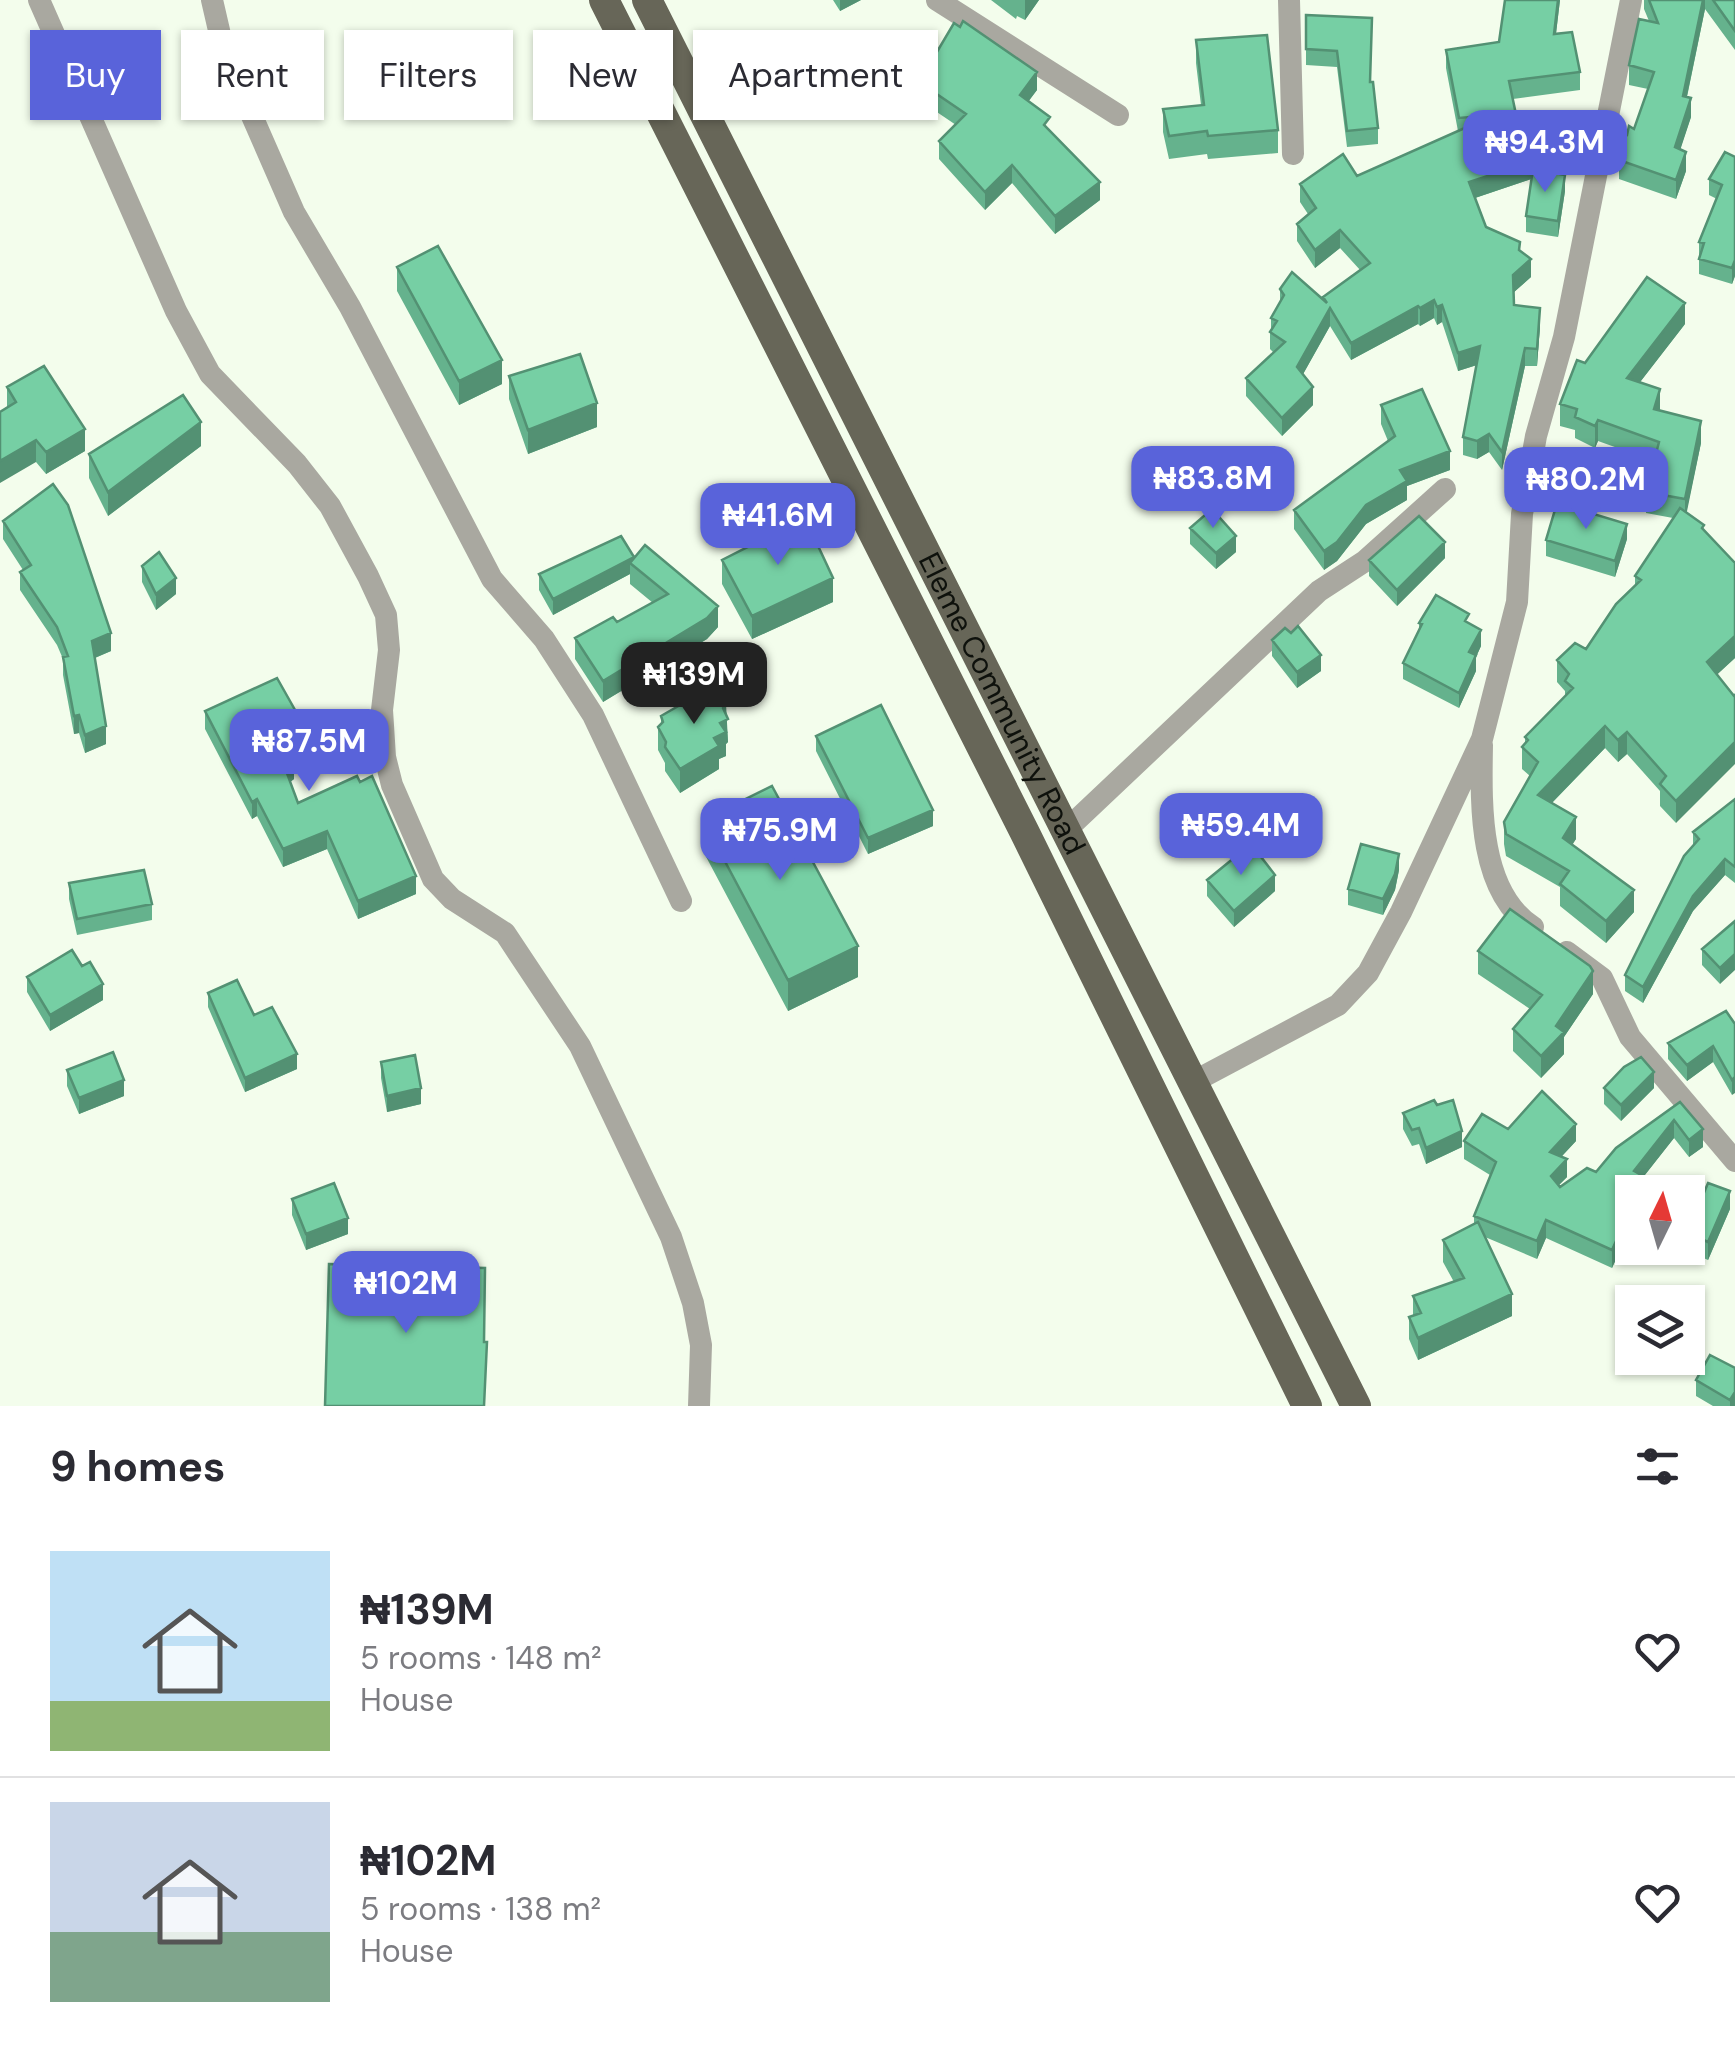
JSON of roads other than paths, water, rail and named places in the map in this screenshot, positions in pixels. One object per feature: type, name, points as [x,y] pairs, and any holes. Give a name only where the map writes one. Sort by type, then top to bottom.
[{"type":"main road","name":"Eleme Community Road","points":[[604,0],[1024,831],[1308,1406]]},
{"type":"main road","name":"Eleme Community Road","points":[[647,0],[1356,1406]]},
{"type":"street","points":[[39,0],[176,311],[210,374],[297,464],[330,506],[374,589],[386,616],[389,650],[382,710],[385,757],[392,786],[433,879],[452,899],[505,933],[580,1046],[670,1237],[693,1304],[702,1345],[698,1406]]},
{"type":"street","points":[[212,0],[224,52],[294,212],[350,306],[492,578],[544,639],[592,714],[682,900]]},
{"type":"street","points":[[937,0],[1118,114]]},
{"type":"street","points":[[1288,0],[1293,154]]},
{"type":"street","points":[[1193,1082],[1338,1004],[1368,973],[1482,739],[1518,602],[1522,514],[1532,455],[1564,337],[1632,0]]},
{"type":"street","points":[[1065,831],[1319,591],[1365,560],[1445,490]]},
{"type":"street","points":[[1482,739],[1482,800],[1493,870],[1506,900],[1517,917],[1602,978],[1630,1036],[1735,1162]]}]
